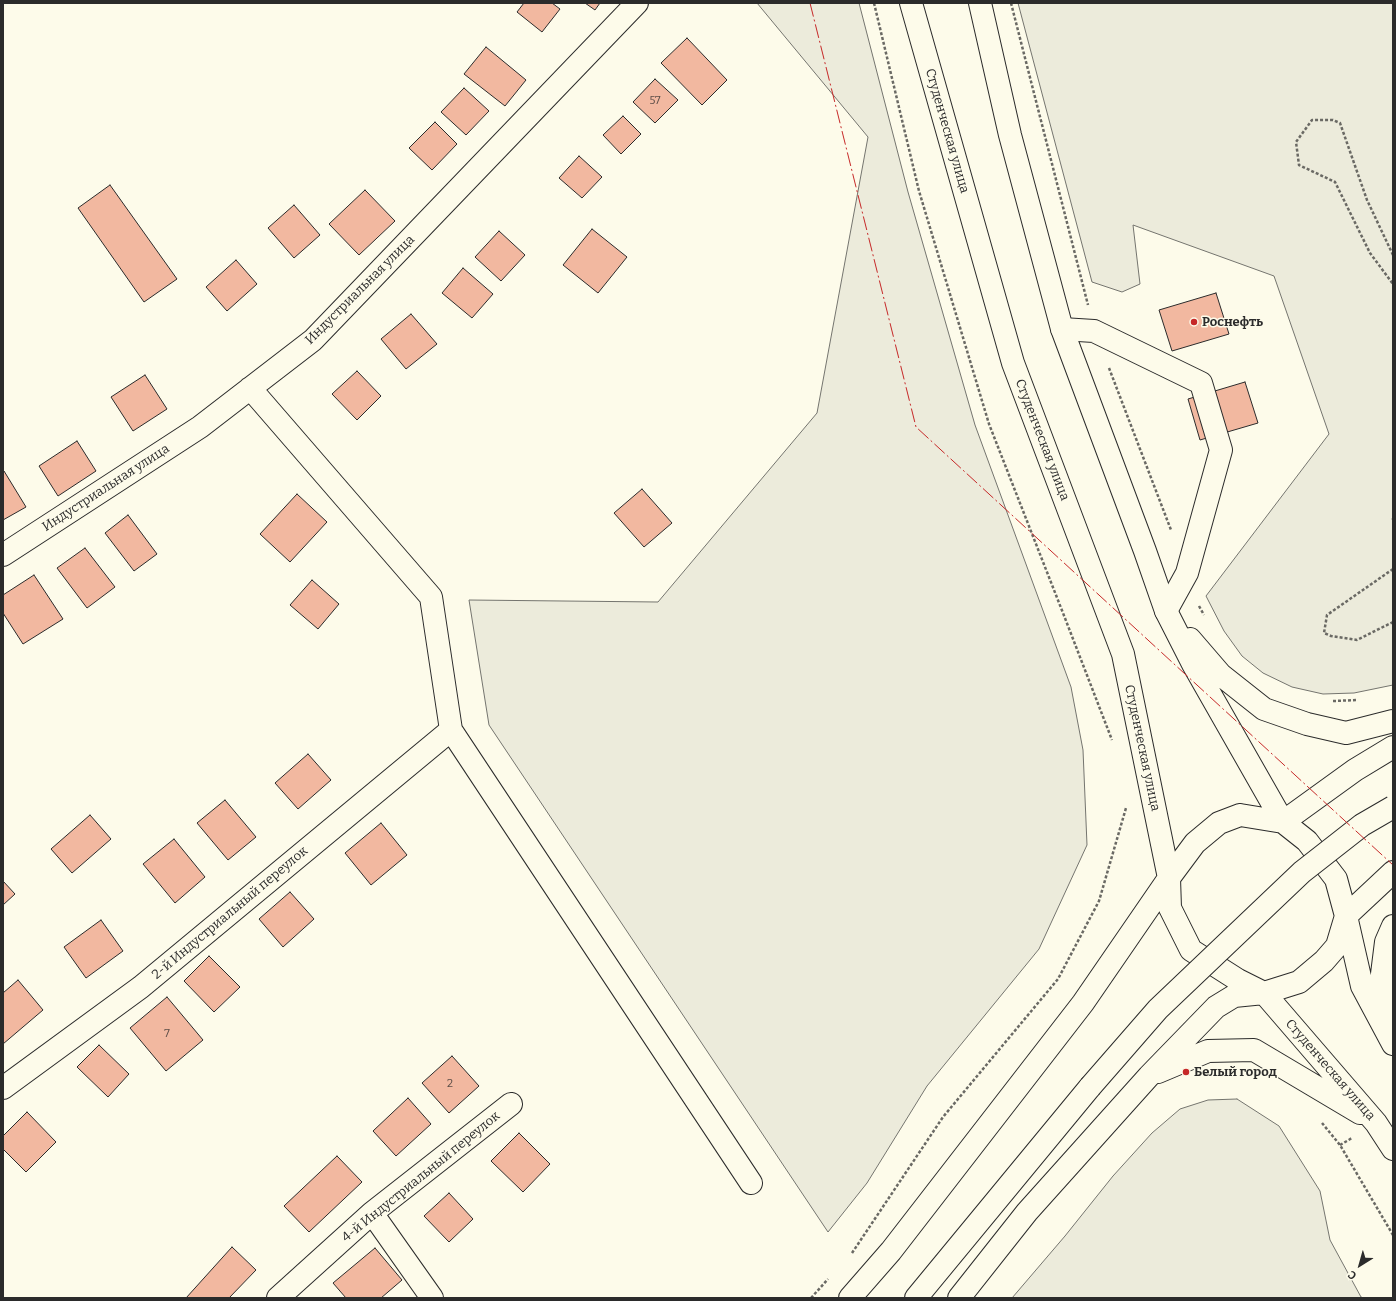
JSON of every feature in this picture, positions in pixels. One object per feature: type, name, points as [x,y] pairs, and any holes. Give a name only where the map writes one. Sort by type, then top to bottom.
[{"type":"main road","name":"Индустриальная улица","points":[[3,555],[200,427],[313,340],[637,3]]},
{"type":"main road","name":"Студенческая улица","points":[[911,3],[1013,364],[1123,654],[1170,878],[1170,908],[1191,950],[1238,980],[1264,993],[1376,1123],[1393,1149]]},
{"type":"main road","points":[[980,3],[1010,135],[1062,329],[1166,611],[1193,664],[1283,822],[1307,841],[1336,879],[1362,986],[1393,1044]]},
{"type":"main road","points":[[1062,329],[1094,330],[1201,383],[1222,450],[1187,573],[1166,611]]},
{"type":"main road","points":[[250,388],[431,597],[452,730],[751,1183]]},
{"type":"main road","points":[[1166,611],[1221,675],[1264,709],[1306,724],[1346,734],[1393,721]]},
{"type":"main road","name":"2-й Индустриальный переулок","points":[[3,1088],[141,987],[452,730]]},
{"type":"main road","points":[[850,1298],[891,1251],[1082,1003],[1195,843],[1219,823],[1240,815],[1283,822],[1355,770],[1393,747]]},
{"type":"main road","points":[[916,1298],[1090,1087],[1158,1009],[1302,872],[1362,825],[1393,807]]},
{"type":"main road","points":[[959,1298],[1027,1212],[1150,1076],[1216,1007],[1234,996],[1264,993],[1299,982],[1324,961],[1337,946],[1346,916],[1393,872]]},
{"type":"main road","points":[[1393,926],[1386,942],[1381,982],[1393,1010]]},
{"type":"main road","points":[[1150,1076],[1208,1051],[1254,1050],[1376,1123]]},
{"type":"main road","name":"4-й Индустриальный переулок","points":[[278,1298],[372,1213],[511,1104]]},
{"type":"main road","points":[[372,1213],[432,1298]]},
{"type":"path","points":[[874,3],[919,191],[989,424],[1064,613],[1113,745]]},
{"type":"path","points":[[1011,3],[1094,330],[1201,611],[1206,618]]},
{"type":"path","points":[[1393,254],[1367,200],[1340,123],[1333,120],[1312,120],[1296,142],[1299,165],[1335,182],[1370,253],[1393,284]]},
{"type":"path","points":[[1393,569],[1327,615],[1324,633],[1331,636],[1356,640],[1393,622]]},
{"type":"path","points":[[1330,702],[1356,701],[1364,699]]},
{"type":"path","points":[[849,1257],[943,1117],[1058,979],[1099,901],[1126,809],[1125,802]]},
{"type":"path","points":[[1318,1118],[1340,1145],[1393,1235]]},
{"type":"path","points":[[811,1298],[833,1275]]},
{"type":"shaded area","points":[[757,3],[859,3],[908,192],[975,425],[1071,687],[1083,750],[1087,845],[1039,949],[927,1086],[867,1183],[828,1232],[489,725],[469,600],[658,602],[817,413],[868,137]]},
{"type":"shaded area","points":[[1018,3],[1393,3],[1393,685],[1354,693],[1323,694],[1292,687],[1263,673],[1242,656],[1224,631],[1206,596],[1329,434],[1274,276],[1133,225],[1140,284],[1122,292],[1092,282]]},
{"type":"shaded area","points":[[1237,1099],[1279,1126],[1320,1191],[1330,1240],[1361,1297],[1363,1298],[1012,1298],[1065,1236],[1113,1176],[1152,1133],[1180,1109],[1208,1100]]},
{"type":"building","points":[[524,3],[552,3],[560,9],[542,32],[517,12]]},
{"type":"building","points":[[585,3],[600,3],[595,10]]},
{"type":"building","points":[[687,38],[727,80],[702,105],[661,63]]},
{"type":"building","points":[[486,47],[526,80],[505,106],[464,74]]},
{"type":"building","points":[[655,79],[678,100],[655,123],[633,102]]},
{"type":"building","points":[[464,88],[489,111],[466,135],[441,112]]},
{"type":"building","points":[[623,116],[641,134],[621,154],[603,135]]},
{"type":"building","points":[[435,122],[457,144],[432,170],[409,148]]},
{"type":"building","points":[[579,156],[602,177],[582,198],[559,178]]},
{"type":"building","points":[[110,185],[177,279],[144,302],[78,208]]},
{"type":"building","points":[[365,190],[395,221],[359,255],[329,224]]},
{"type":"building","points":[[294,205],[320,235],[294,258],[268,228]]},
{"type":"building","points":[[592,229],[627,257],[598,293],[563,265]]},
{"type":"building","points":[[499,231],[525,255],[501,281],[475,257]]},
{"type":"building","points":[[236,260],[257,284],[227,311],[206,287]]},
{"type":"building","points":[[463,268],[493,294],[472,318],[442,293]]},
{"type":"building","name":"Роснефть","points":[[1216,293],[1229,334],[1172,351],[1159,310]]},
{"type":"building","points":[[411,314],[437,344],[406,369],[381,339]]},
{"type":"building","points":[[357,371],[381,396],[357,420],[332,394]]},
{"type":"building","points":[[145,375],[167,409],[133,431],[111,397]]},
{"type":"building","points":[[1245,382],[1258,423],[1200,440],[1188,399]]},
{"type":"building","points":[[77,441],[96,471],[58,496],[39,466]]},
{"type":"building","points":[[3,471],[26,507],[3,520]]},
{"type":"building","points":[[642,489],[672,523],[644,547],[614,513]]},
{"type":"building","points":[[297,494],[327,522],[290,562],[260,534]]},
{"type":"building","points":[[128,515],[157,554],[134,571],[105,533]]},
{"type":"building","points":[[85,548],[115,587],[87,608],[57,568]]},
{"type":"building","points":[[34,575],[63,619],[23,644],[3,613],[3,595]]},
{"type":"building","points":[[312,580],[339,604],[318,629],[290,605]]},
{"type":"building","points":[[308,754],[331,780],[298,809],[275,783]]},
{"type":"building","points":[[225,800],[256,837],[228,860],[197,823]]},
{"type":"building","points":[[90,815],[111,839],[72,873],[51,849]]},
{"type":"building","points":[[381,823],[407,855],[371,885],[345,853]]},
{"type":"building","points":[[174,839],[205,877],[175,903],[143,864]]},
{"type":"building","points":[[3,881],[15,894],[3,905]]},
{"type":"building","points":[[290,892],[314,919],[283,947],[259,919]]},
{"type":"building","points":[[101,920],[123,951],[86,978],[64,947]]},
{"type":"building","points":[[209,956],[240,987],[214,1012],[184,981]]},
{"type":"building","points":[[18,980],[43,1010],[3,1044],[3,993]]},
{"type":"building","points":[[167,997],[203,1040],[166,1071],[130,1028]]},
{"type":"building","points":[[99,1045],[129,1074],[108,1097],[77,1067]]},
{"type":"building","points":[[452,1056],[479,1086],[449,1113],[422,1083]]},
{"type":"building","points":[[408,1098],[431,1124],[396,1156],[373,1131]]},
{"type":"building","points":[[27,1112],[56,1142],[26,1172],[3,1149],[3,1136]]},
{"type":"building","points":[[519,1133],[550,1164],[523,1192],[491,1161]]},
{"type":"building","points":[[337,1156],[362,1182],[309,1232],[284,1206]]},
{"type":"building","points":[[449,1193],[473,1219],[449,1242],[424,1216]]},
{"type":"building","points":[[232,1247],[256,1270],[229,1298],[186,1298]]},
{"type":"building","points":[[375,1248],[402,1280],[381,1298],[346,1298],[333,1283]]},
{"type":"power","points":[[810,3],[916,427],[1393,865]]},
{"type":"place","name":"Роснефть","points":[[1194,322]]},
{"type":"place","name":"Белый город","points":[[1186,1072]]}]
